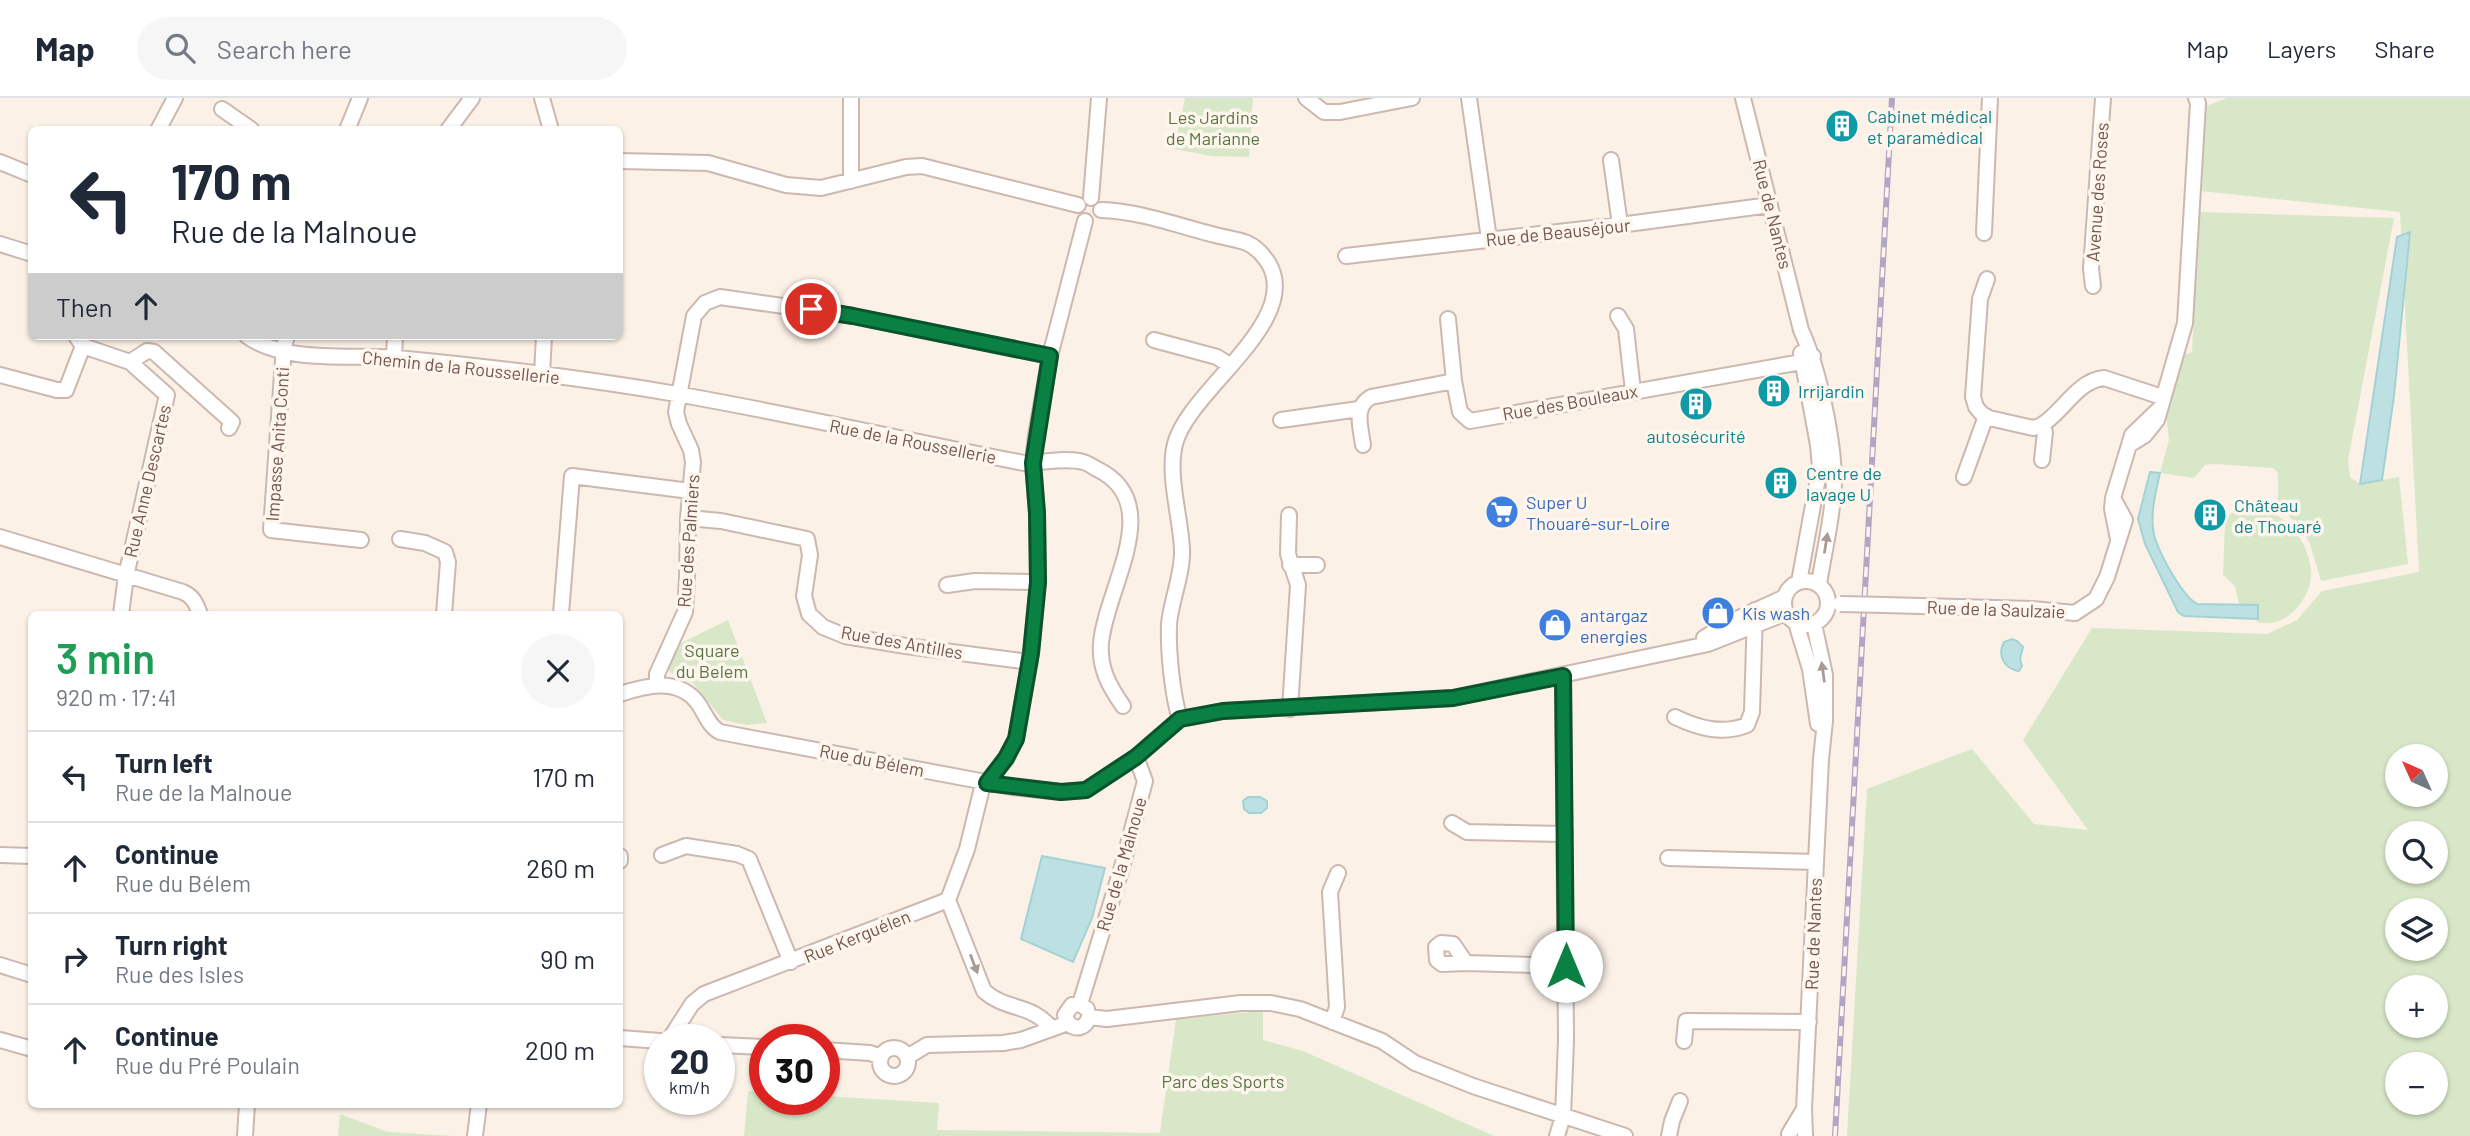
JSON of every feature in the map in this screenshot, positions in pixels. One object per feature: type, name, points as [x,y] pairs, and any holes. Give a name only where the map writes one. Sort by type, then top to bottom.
[{"type":"street","points":[[160,126],[175,98]]},
{"type":"street","points":[[349,126],[360,98]]},
{"type":"street","points":[[451,126],[472,98]]},
{"type":"street","points":[[542,98],[550,126]]},
{"type":"street","points":[[851,98],[851,181]]},
{"type":"street","points":[[1085,221],[1077,212],[1085,201],[1099,98]]},
{"type":"street","points":[[1306,98],[1324,111],[1340,112],[1412,98]]},
{"type":"street","points":[[1469,98],[1489,239]]},
{"type":"street","name":"Rue de Nantes","points":[[1743,98],[1832,455],[1834,484],[1819,584]]},
{"type":"street","points":[[1984,233],[1990,98]]},
{"type":"street","name":"Avenue des Roses","points":[[2093,286],[2091,270],[2103,98]]},
{"type":"street","name":"Rue de la Saulzaie","points":[[1834,604],[2075,613],[2096,599],[2107,577],[2125,520],[2113,498],[2129,445],[2152,428],[2185,323],[2202,100]]},
{"type":"street","points":[[222,109],[242,126]]},
{"type":"street","points":[[1611,160],[1620,225]]},
{"type":"street","points":[[623,161],[708,163],[786,185],[821,188],[906,167],[922,166],[1085,201],[1097,201],[1101,210]]},
{"type":"street","points":[[0,162],[28,173]]},
{"type":"street","name":"Rue de Beauséjour","points":[[1346,256],[1770,205]]},
{"type":"street","points":[[1085,221],[1096,219],[1101,210]]},
{"type":"street","points":[[1101,210],[1159,220],[1248,243],[1264,256],[1274,273],[1274,295],[1265,321],[1231,366],[1196,405],[1181,427],[1175,444],[1172,462],[1183,553],[1169,625],[1175,703],[1180,719]]},
{"type":"street","points":[[1052,1030],[1036,1013],[991,997],[985,991],[948,901],[967,849],[982,788],[1006,758],[1016,739],[1030,662],[1038,582],[1033,463],[1050,356],[1085,221]]},
{"type":"street","points":[[0,244],[28,253]]},
{"type":"street","points":[[1987,279],[1980,299],[1973,397],[1976,407],[1986,416],[2033,428],[2042,425],[2084,385],[2094,379],[2104,378],[2161,403]]},
{"type":"street","name":"Rue des Palmiers","points":[[657,685],[657,674],[685,612],[693,462],[676,412],[694,316],[705,303],[720,297],[853,316],[1050,356]]},
{"type":"street","points":[[1618,316],[1626,329],[1633,391]]},
{"type":"street","points":[[1363,445],[1359,409],[1363,402],[1371,397],[1454,381],[1448,319]]},
{"type":"street","name":"Chemin de la Roussellerie","points":[[257,340],[284,351],[310,356],[394,358],[542,374],[678,394]]},
{"type":"street","points":[[284,351],[286,340]]},
{"type":"street","points":[[394,358],[395,340]]},
{"type":"street","points":[[542,374],[544,340]]},
{"type":"street","points":[[1154,340],[1217,357],[1231,366]]},
{"type":"street","points":[[0,375],[66,390],[79,341]]},
{"type":"street","name":"Rue Anne Descartes","points":[[79,341],[130,362],[167,394],[125,576]]},
{"type":"street","name":"Rue Anne Descartes","points":[[130,362],[147,351],[154,352],[232,422],[229,428]]},
{"type":"street","name":"Impasse Anita Conti","points":[[284,351],[271,530],[361,540]]},
{"type":"street","name":"Rue de Nantes","points":[[1798,582],[1820,467],[1807,359]]},
{"type":"street","name":"Rue des Bouleaux","points":[[1454,381],[1460,412],[1470,421],[1807,359]]},
{"type":"street","name":"Rue de la Roussellerie","points":[[678,394],[1033,463],[1082,462],[1112,476],[1125,491],[1130,504],[1131,521],[1128,543],[1112,593],[1101,643],[1102,670],[1109,686],[1124,706]]},
{"type":"street","points":[[1281,420],[1359,409]]},
{"type":"street","points":[[1964,477],[1986,416]]},
{"type":"street","points":[[2042,425],[2045,432],[2042,460]]},
{"type":"street","points":[[561,611],[572,477],[690,491]]},
{"type":"street","points":[[1289,515],[1288,554],[1298,585],[1290,709]]},
{"type":"street","name":"Rue des Antilles","points":[[688,518],[721,521],[807,539],[810,555],[804,596],[809,614],[823,627],[845,636],[1030,662]]},
{"type":"street","points":[[0,537],[190,596],[198,611]]},
{"type":"street","points":[[400,540],[425,543],[445,552],[448,562],[444,611]]},
{"type":"street","points":[[1290,565],[1317,565]]},
{"type":"street","points":[[121,611],[125,576]]},
{"type":"street","points":[[947,585],[975,581],[1038,582]]},
{"type":"street","points":[[1136,757],[1180,719],[1223,711],[1453,698],[1708,645],[1754,625],[1791,618],[1804,625],[1814,624],[1834,604],[1819,584],[1798,582],[1790,587],[1784,597],[1712,633],[1695,647]]},
{"type":"street","points":[[1784,597],[1791,618]]},
{"type":"street","points":[[1675,717],[1698,728],[1733,730],[1747,725],[1752,712],[1755,610]]},
{"type":"street","name":"Rue de Nantes","points":[[1791,618],[1810,669],[1821,760]]},
{"type":"street","name":"Rue de Nantes","points":[[1805,1136],[1804,1109],[1825,721],[1825,675],[1814,624]]},
{"type":"street","points":[[1557,1136],[1563,1116],[1566,966],[1563,676]]},
{"type":"street","points":[[623,693],[657,685]]},
{"type":"street","name":"Rue du Bélem","points":[[657,685],[680,689],[689,695],[720,732],[987,783],[1061,792],[1086,790],[1136,757]]},
{"type":"street","name":"Rue de la Malnoue","points":[[1080,1004],[1145,781],[1136,757]]},
{"type":"street","points":[[1452,823],[1467,832],[1565,834]]},
{"type":"street","points":[[662,855],[686,846],[737,854],[749,859],[791,962]]},
{"type":"street","points":[[0,855],[28,856]]},
{"type":"street","points":[[1668,858],[1816,862]]},
{"type":"street","points":[[1332,1022],[1337,1007],[1330,892],[1338,873]]},
{"type":"street","name":"Rue Kerguélen","points":[[679,1024],[692,1003],[704,994],[948,901]]},
{"type":"street","points":[[1466,963],[1566,966]]},
{"type":"street","points":[[0,965],[28,974]]},
{"type":"street","points":[[1089,1017],[1107,1018],[1201,1007],[1271,1003],[1300,1009],[1382,1041],[1415,1063],[1473,1086],[1625,1136]]},
{"type":"street","points":[[1080,1004],[1086,1008],[1089,1017],[1086,1024],[1080,1028],[1073,1027],[1068,1023],[1066,1011],[1072,1005],[1080,1004]]},
{"type":"street","points":[[1684,1041],[1686,1021],[1809,1022]]},
{"type":"street","points":[[907,1057],[927,1045],[1003,1043],[1021,1040],[1068,1023]]},
{"type":"street","points":[[623,1038],[644,1040]]},
{"type":"street","points":[[0,1040],[28,1048]]},
{"type":"street","points":[[892,1048],[900,1049],[907,1057],[906,1069],[900,1074],[893,1076],[883,1070],[881,1057],[884,1052],[892,1048]]},
{"type":"street","points":[[840,1051],[870,1053],[881,1057]]},
{"type":"street","points":[[1670,1136],[1680,1101]]},
{"type":"street","points":[[246,1136],[247,1108]]},
{"type":"street","points":[[475,1136],[478,1108]]},
{"type":"street","name":"Rue de Nantes","points":[[1787,1135],[1804,1109]]},
{"type":"street","points":[[1787,1135],[1797,1132],[1805,1136]]},
{"type":"green space","name":"Les Jardins de Marianne","points":[[1185,98],[1253,98],[1249,157],[1212,156],[1174,149]]},
{"type":"green space","points":[[2227,98],[2470,98],[2470,1136],[1847,1136],[1867,789],[1972,749],[2034,824],[2088,830],[2023,740],[2092,628],[2267,634],[2297,620],[2322,591],[2419,572],[2400,212],[2201,191],[2206,106]]},
{"type":"green space","points":[[2199,212],[2394,218],[2348,460],[2350,477],[2360,484],[2399,477],[2408,564],[2321,581],[2304,533],[2278,503],[2278,473],[2273,468],[2213,464],[2205,465],[2194,478],[2160,473],[2169,440],[2166,413],[2182,356],[2192,352]]},
{"type":"green space","points":[[2257,508],[2278,516],[2287,523],[2302,541],[2310,563],[2310,585],[2301,603],[2286,618],[2277,622],[2257,622],[2258,606],[2239,605],[2235,586],[2223,575],[2225,525],[2230,514],[2240,509]]},
{"type":"green space","name":"Square du Belem","points":[[728,620],[767,723],[747,725],[723,720],[693,683],[668,670],[681,643]]},
{"type":"green space","name":"Parc des Sports","points":[[1263,1011],[1263,1040],[1303,1051],[1494,1136],[744,1136],[748,1091],[749,1115],[840,1115],[840,1097],[939,1103],[937,1130],[1160,1133],[1176,1019]]},
{"type":"green space","points":[[340,1114],[388,1132],[454,1136],[338,1136]]},
{"type":"water","points":[[2410,232],[2394,396],[2382,480],[2360,484],[2397,237]]},
{"type":"water","points":[[2150,472],[2160,473],[2153,507],[2155,536],[2163,558],[2184,591],[2197,604],[2258,605],[2258,619],[2184,616],[2178,612],[2145,544],[2138,519]]},
{"type":"water","points":[[2012,639],[2023,647],[2020,659],[2022,666],[2019,671],[2003,661],[2001,652],[2004,642]]},
{"type":"water","points":[[1248,797],[1260,797],[1267,801],[1267,808],[1261,813],[1249,813],[1244,809],[1243,801]]},
{"type":"water","points":[[1042,856],[1105,868],[1092,918],[1073,962],[1021,939]]},
{"type":"railway","points":[[1835,1136],[1892,98]]},
{"type":"place","name":"Cabinet médical et paramédical","points":[[1842,126]]},
{"type":"place","name":"Irrijardin","points":[[1774,391]]},
{"type":"place","name":"autosécurité","points":[[1696,404]]},
{"type":"place","name":"Centre de lavage U","points":[[1781,483]]},
{"type":"place","name":"Super U Thouaré-sur-Loire","points":[[1502,512]]},
{"type":"place","name":"Château de Thouaré","points":[[2210,515]]},
{"type":"place","name":"Kis wash","points":[[1718,613]]},
{"type":"place","name":"antargaz energies","points":[[1555,625]]},
{"type":"route","points":[[811,309],[1050,356],[1033,463],[1038,582],[1031,653],[1016,739],[1006,758],[987,783],[1061,792],[1086,790],[1136,757],[1180,719],[1223,711],[1453,698],[1563,676],[1566,966]]}]
